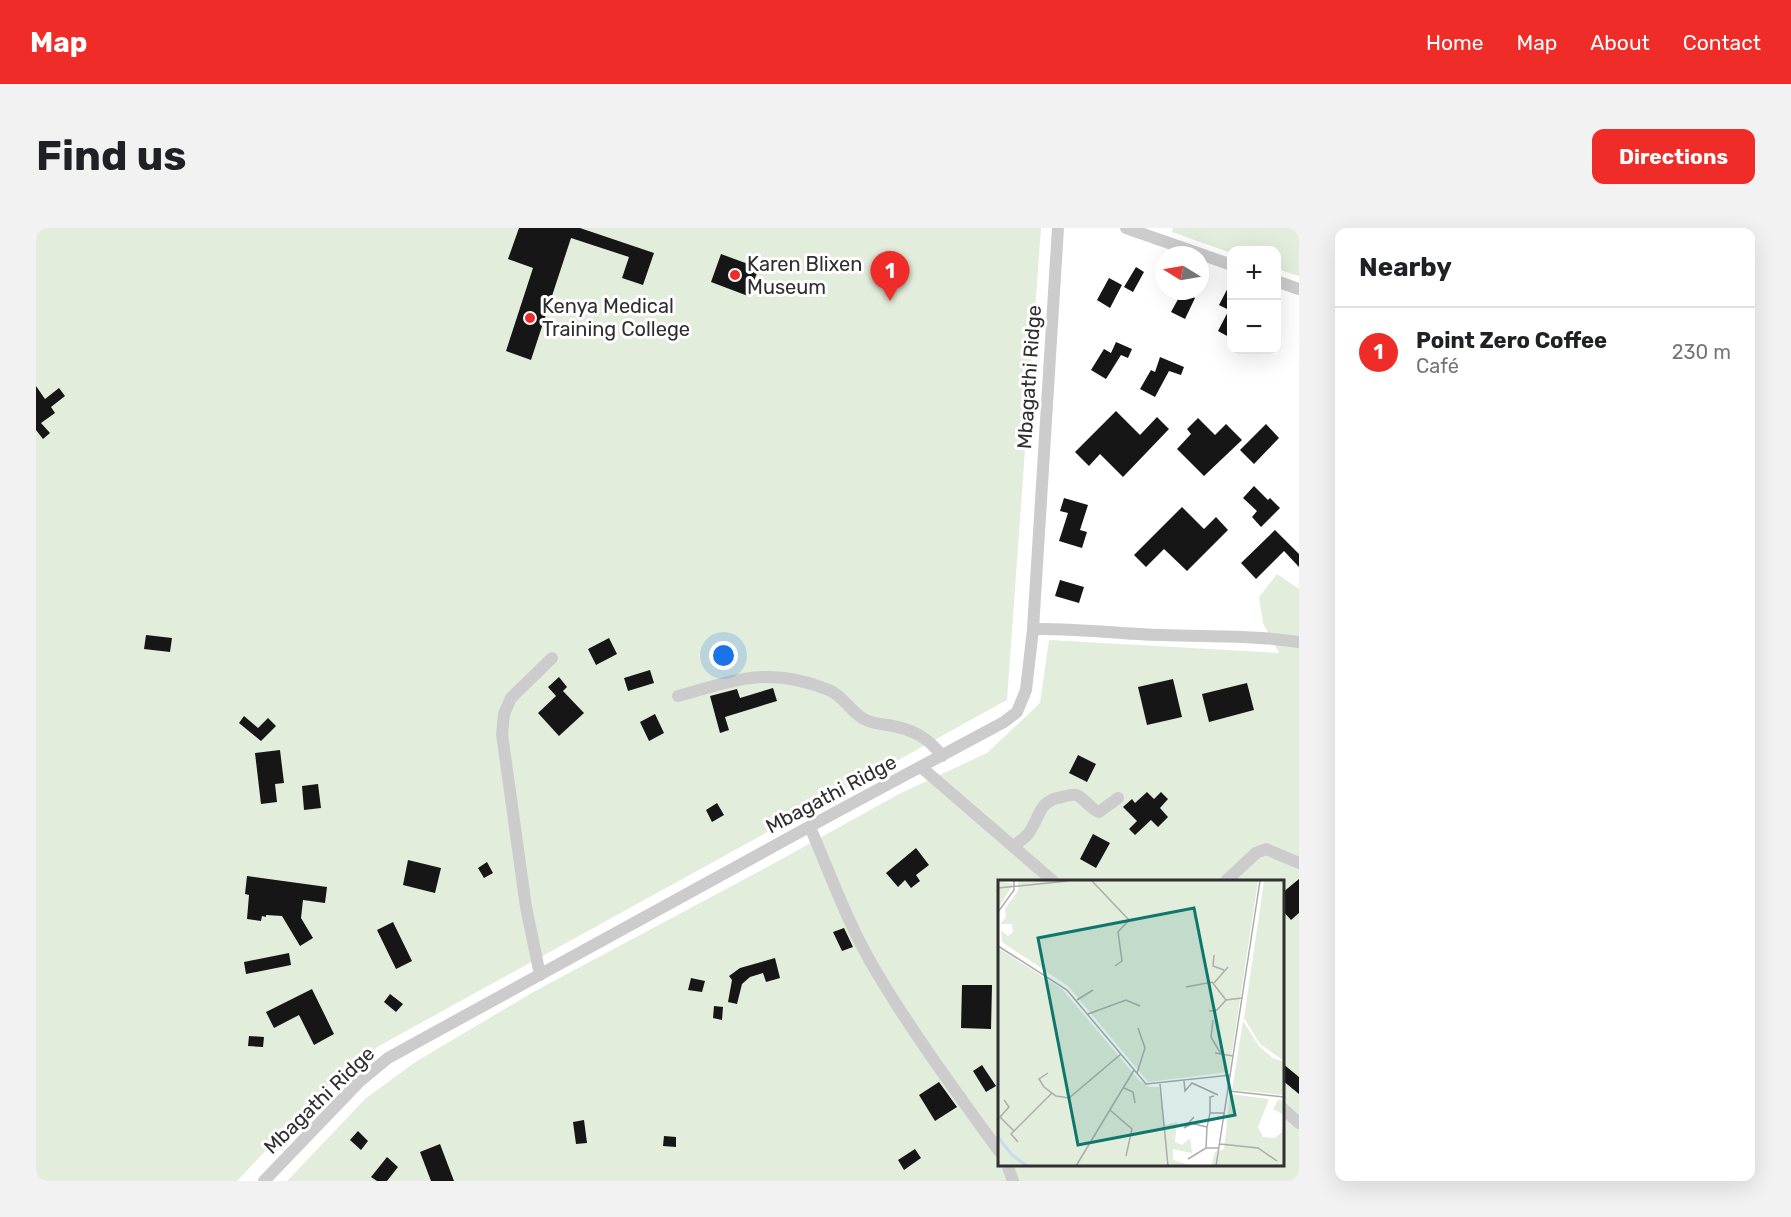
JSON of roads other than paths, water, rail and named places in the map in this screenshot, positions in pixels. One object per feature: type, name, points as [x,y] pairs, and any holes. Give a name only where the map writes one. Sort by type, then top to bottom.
[{"type":"street","name":"Mbagathi Ridge","points":[[264,1181],[374,1068],[388,1058],[1004,722],[1017,712],[1026,690],[1033,629],[1058,228]]},
{"type":"street","points":[[1126,228],[1152,232],[1227,263]]},
{"type":"street","points":[[1281,283],[1299,289]]},
{"type":"street","points":[[1033,629],[1060,628],[1161,635],[1265,637],[1299,642]]},
{"type":"street","points":[[540,975],[526,908],[502,734],[504,714],[511,698],[552,658]]},
{"type":"street","points":[[678,696],[757,676],[791,679],[836,694],[866,721],[903,728],[923,736],[942,756]]},
{"type":"street","points":[[921,767],[1052,880]]},
{"type":"street","points":[[1013,846],[1030,832],[1045,803],[1052,799],[1074,795],[1082,799],[1095,812],[1099,812],[1118,798]]},
{"type":"street","points":[[810,827],[845,910],[876,972],[954,1089],[998,1150]]},
{"type":"street","points":[[1227,880],[1256,853],[1266,849],[1299,862]]},
{"type":"street","points":[[1284,1110],[1299,1123]]},
{"type":"street","points":[[1008,1166],[1013,1181]]},
{"type":"place","name":"Karen Blixen Museum","points":[[735,275]]},
{"type":"place","name":"Point Zero Coffee","points":[[890,301]]},
{"type":"place","name":"Kenya Medical Training College","points":[[530,318]]}]
